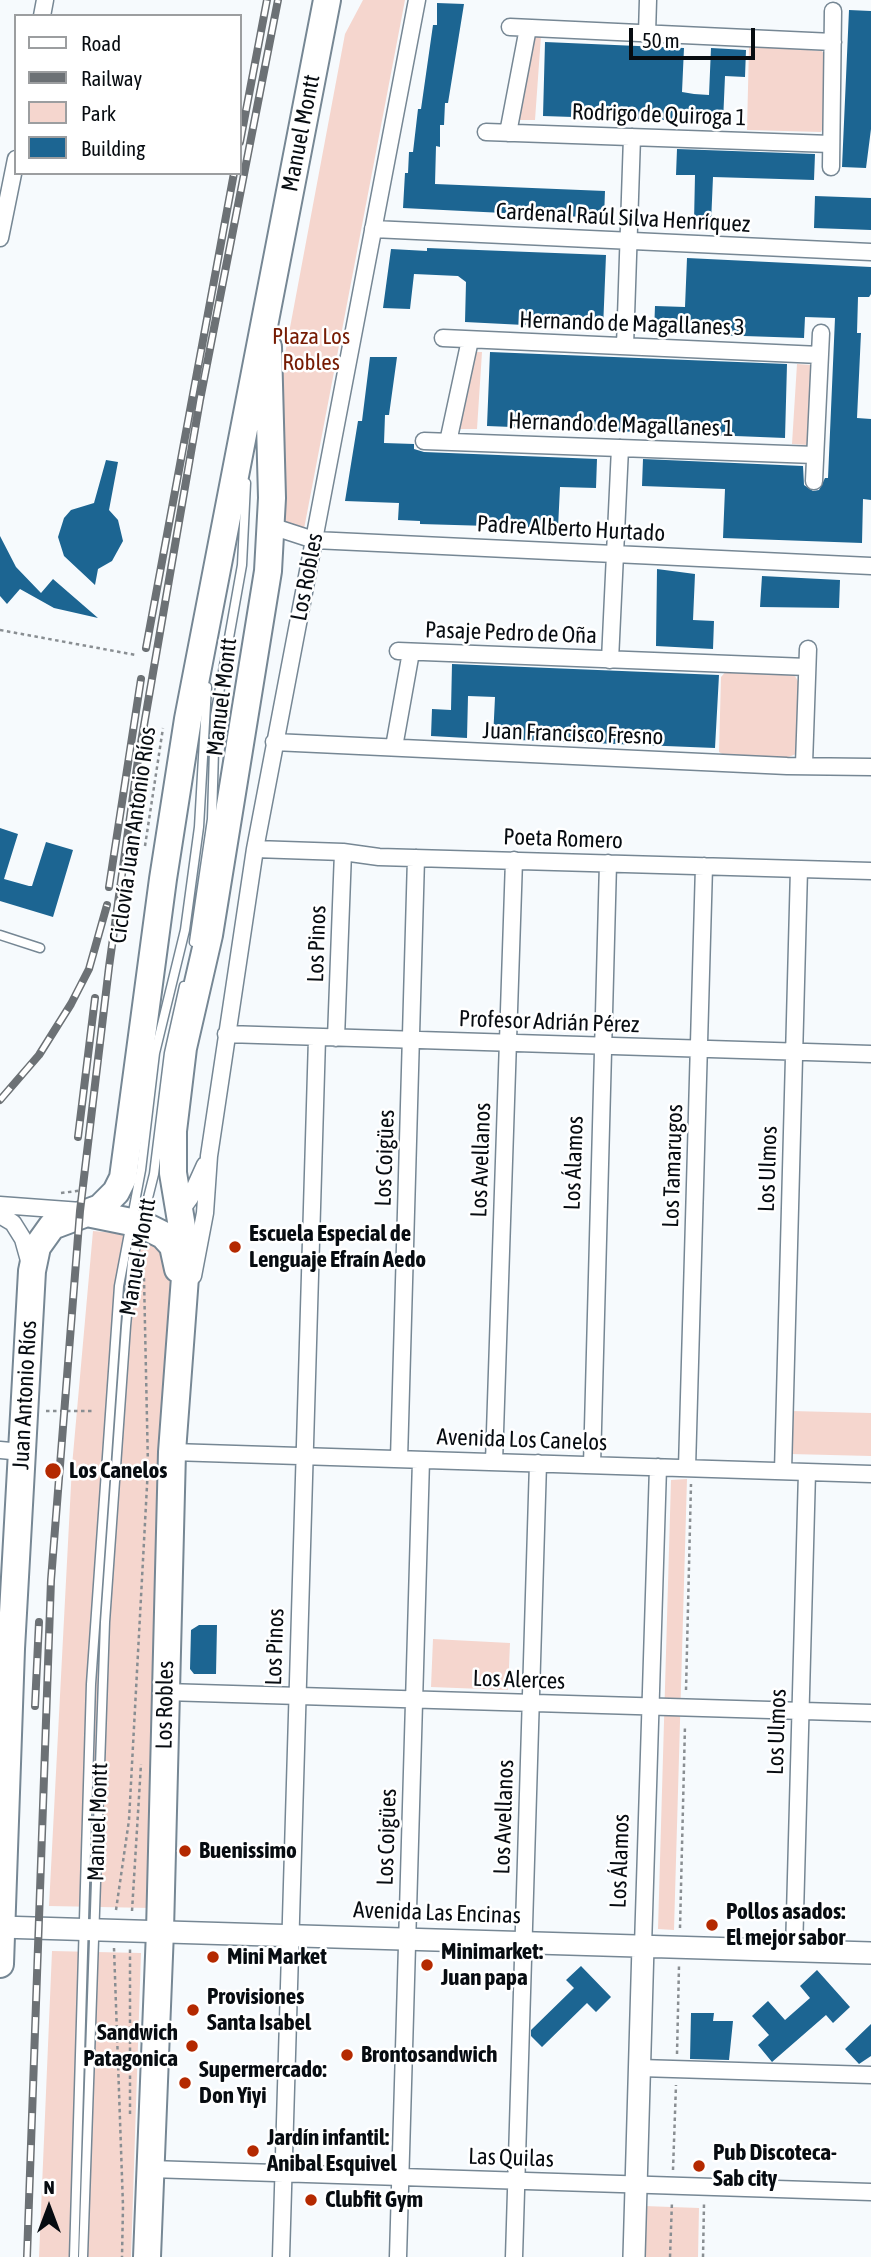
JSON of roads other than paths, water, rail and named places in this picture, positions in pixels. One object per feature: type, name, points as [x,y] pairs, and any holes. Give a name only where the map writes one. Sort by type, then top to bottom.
[{"type":"main road","name":"Manuel Montt","points":[[83,1208],[110,1199],[123,1178],[170,832],[208,612],[327,0]]},
{"type":"main road","name":"Manuel Montt","points":[[181,1316],[185,1245],[172,1154],[178,1078],[209,934],[233,775],[266,590],[271,526],[267,307]]},
{"type":"main road","points":[[83,1208],[137,1223],[163,1235],[173,1247],[181,1316]]},
{"type":"main road","name":"Juan Antonio Ríos","points":[[0,1964],[11,1451],[32,1270],[43,1236],[52,1226],[83,1208]]},
{"type":"main road","points":[[137,1223],[163,1223],[179,1213]]},
{"type":"main road","name":"Los Robles","points":[[148,2257],[160,1931],[172,1452],[181,1316]]},
{"type":"street","name":"Los Robles","points":[[181,1316],[199,1252],[226,1034],[274,741],[417,0]]},
{"type":"street","points":[[647,34],[648,0]]},
{"type":"street","points":[[831,167],[833,11]]},
{"type":"street","points":[[510,27],[833,42]]},
{"type":"street","points":[[508,133],[528,28]]},
{"type":"street","name":"Rodrigo de Quiroga 1","points":[[486,132],[831,144]]},
{"type":"street","points":[[625,346],[632,137]]},
{"type":"street","points":[[0,238],[14,169]]},
{"type":"street","name":"Cardenal Raúl Silva Henríquez","points":[[373,229],[871,252]]},
{"type":"street","points":[[814,481],[821,333]]},
{"type":"street","name":"Hernando de Magallanes 3","points":[[443,338],[820,355]]},
{"type":"street","points":[[448,442],[470,340]]},
{"type":"street","name":"Hernando de Magallanes 1","points":[[424,441],[816,455]]},
{"type":"street","name":"Pasaje Pedro de Oña","points":[[610,660],[620,448]]},
{"type":"street","name":"Padre Alberto Hurtado","points":[[271,526],[314,540],[871,566]]},
{"type":"street","points":[[804,764],[808,649]]},
{"type":"street","name":"Pasaje Pedro de Oña","points":[[394,747],[404,652],[807,667]]},
{"type":"street","name":"Juan Francisco Fresno","points":[[274,741],[394,747],[418,751],[871,767]]},
{"type":"street","name":"Poeta Romero","points":[[255,849],[416,858],[871,871]]},
{"type":"street","name":"Los Pinos","points":[[337,1038],[343,852]]},
{"type":"street","name":"Los Coigües","points":[[399,1459],[416,858]]},
{"type":"street","name":"Los Avellanos","points":[[494,1462],[514,860]]},
{"type":"street","name":"Los Álamos","points":[[592,1465],[608,863]]},
{"type":"street","name":"Los Tamarugos","points":[[687,1468],[704,866]]},
{"type":"street","name":"Los Ulmos","points":[[783,1471],[799,869]]},
{"type":"street","name":"Profesor Adrián Pérez","points":[[226,1034],[871,1054]]},
{"type":"street","name":"Los Pinos","points":[[281,2257],[317,1038]]},
{"type":"street","name":"Los Robles","points":[[179,1213],[190,1198],[209,1156]]},
{"type":"street","points":[[0,1205],[83,1208]]},
{"type":"street","points":[[0,1215],[13,1223],[23,1239],[32,1270]]},
{"type":"street","name":"Avenida Los Canelos","points":[[172,1452],[871,1474]]},
{"type":"street","name":"Los Coigües","points":[[398,2257],[421,1460]]},
{"type":"street","name":"Los Avellanos","points":[[513,2257],[538,1463]]},
{"type":"street","name":"Los Álamos","points":[[635,2257],[658,1467]]},
{"type":"street","name":"Los Ulmos","points":[[794,1951],[807,1472]]},
{"type":"street","name":"Los Alerces","points":[[165,1692],[871,1713]]},
{"type":"street","name":"Avenida Las Encinas","points":[[0,1927],[871,1953]]},
{"type":"street","points":[[640,2068],[871,2075]]},
{"type":"street","name":"Las Quilas","points":[[150,2169],[871,2192]]},
{"type":"lane","name":"Manuel Montt","points":[[192,952],[212,819],[215,716],[242,565],[247,469],[267,307]]},
{"type":"lane","name":"Manuel Montt","points":[[208,612],[210,659]]},
{"type":"lane","name":"Manuel Montt","points":[[83,2257],[97,1929],[107,1583],[126,1326],[155,1054],[186,930],[199,827],[203,720],[209,671]]},
{"type":"lane","points":[[0,935],[40,948]]},
{"type":"lane","name":"Manuel Montt","points":[[137,1223],[154,1174],[169,1054],[187,975]]},
{"type":"lane","name":"Manuel Montt","points":[[74,2257],[97,1929]]},
{"type":"railway","points":[[242,131],[267,0]]},
{"type":"railway","points":[[27,2257],[51,1580],[80,1211],[109,967],[138,760],[200,400],[278,0]]},
{"type":"railway","points":[[146,648],[234,175]]},
{"type":"railway","points":[[109,887],[141,679]]},
{"type":"railway","points":[[0,1100],[39,1055],[71,1004],[89,969],[107,905]]},
{"type":"railway","points":[[78,1137],[95,998]]},
{"type":"railway","points":[[35,1706],[39,1622]]},
{"type":"place","name":"Escuela Especial de Lenguaje Efraín Aedo","points":[[235,1247]]},
{"type":"place","name":"Los Canelos","points":[[53,1471]]},
{"type":"place","name":"Buenissimo","points":[[185,1851]]},
{"type":"place","name":"Pollos asados: El mejor sabor","points":[[712,1925]]},
{"type":"place","name":"Mini Market","points":[[213,1957]]},
{"type":"place","name":"Minimarket: Juan papa","points":[[427,1965]]},
{"type":"place","name":"Provisiones Santa Isabel","points":[[193,2010]]},
{"type":"place","name":"Sandwich Patagonica","points":[[192,2046]]},
{"type":"place","name":"Brontosandwich","points":[[347,2055]]},
{"type":"place","name":"Supermercado: Don Yiyi","points":[[185,2083]]},
{"type":"place","name":"Jardín infantil: Anibal Esquivel","points":[[253,2151]]},
{"type":"place","name":"Pub Discoteca- Sab city","points":[[699,2166]]},
{"type":"place","name":"Clubfit Gym","points":[[311,2200]]},
{"type":"park label","name":"Plaza Los Robles","points":[[311,350]]}]
